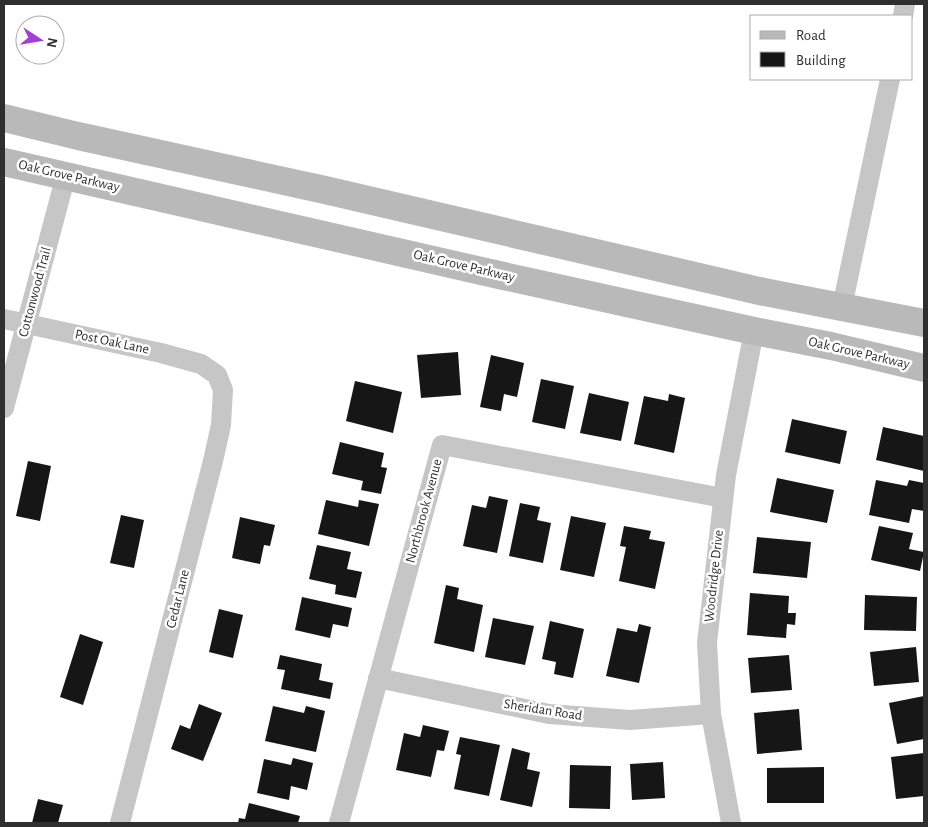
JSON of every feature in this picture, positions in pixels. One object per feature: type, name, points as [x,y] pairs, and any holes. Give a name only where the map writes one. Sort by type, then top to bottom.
[{"type":"main road","points":[[4,118],[764,292],[924,323]]},
{"type":"main road","points":[[66,175],[78,136]]},
{"type":"main road","name":"Oak Grove Parkway","points":[[4,162],[499,275],[831,346],[924,368]]},
{"type":"main road","points":[[754,331],[764,292]]},
{"type":"street","points":[[842,307],[890,80]]},
{"type":"street","name":"Cottonwood Trail","points":[[4,408],[66,175]]},
{"type":"street","name":"Post Oak Lane","points":[[4,319],[161,353],[201,364],[217,375]]},
{"type":"street","name":"Woodridge Drive","points":[[731,823],[711,714],[707,643],[726,475],[754,331]]},
{"type":"street","name":"Cedar Lane","points":[[120,823],[221,425],[223,390],[217,375]]},
{"type":"street","name":"Northbrook Avenue","points":[[339,823],[442,445],[723,498]]},
{"type":"street","name":"Sheridan Road","points":[[378,678],[548,714],[630,720],[711,714]]},
{"type":"building","points":[[458,352],[461,395],[421,398],[417,355]]},
{"type":"building","points":[[491,355],[524,363],[517,397],[504,394],[501,411],[480,407]]},
{"type":"building","points":[[541,379],[574,386],[565,429],[532,422]]},
{"type":"building","points":[[355,381],[402,392],[393,433],[346,421]]},
{"type":"building","points":[[589,393],[629,402],[621,441],[580,433]]},
{"type":"building","points":[[669,394],[685,398],[674,453],[634,444],[644,396],[668,401]]},
{"type":"building","points":[[792,419],[847,431],[840,464],[785,452]]},
{"type":"building","points":[[883,427],[924,436],[924,471],[876,460]]},
{"type":"building","points":[[340,442],[384,453],[381,467],[387,468],[381,494],[361,490],[363,481],[332,474]]},
{"type":"building","points":[[28,461],[51,466],[40,521],[16,516]]},
{"type":"building","points":[[777,478],[834,490],[827,523],[770,512]]},
{"type":"building","points":[[876,480],[907,486],[909,480],[924,483],[924,511],[912,509],[909,523],[869,515]]},
{"type":"building","points":[[489,496],[508,500],[497,553],[463,546],[472,505],[486,508]]},
{"type":"building","points":[[326,500],[358,507],[359,500],[379,504],[369,546],[318,534]]},
{"type":"building","points":[[520,503],[540,507],[537,520],[551,523],[543,563],[509,556]]},
{"type":"building","points":[[121,515],[144,520],[134,568],[110,563]]},
{"type":"building","points":[[571,516],[606,523],[594,577],[560,570]]},
{"type":"building","points":[[240,517],[275,525],[270,546],[264,545],[260,564],[232,558]]},
{"type":"building","points":[[624,526],[651,531],[649,539],[665,542],[655,589],[619,581],[626,547],[620,546]]},
{"type":"building","points":[[879,526],[913,533],[909,549],[924,552],[920,571],[871,560]]},
{"type":"building","points":[[757,537],[811,542],[807,578],[753,573]]},
{"type":"building","points":[[317,545],[351,552],[347,569],[362,572],[356,598],[335,594],[336,585],[309,579]]},
{"type":"building","points":[[446,585],[459,588],[457,599],[483,605],[474,652],[434,643]]},
{"type":"building","points":[[750,593],[789,596],[788,613],[796,613],[795,625],[787,624],[786,638],[747,635]]},
{"type":"building","points":[[865,595],[917,597],[916,631],[864,630]]},
{"type":"building","points":[[302,597],[352,608],[348,627],[333,624],[330,638],[295,630]]},
{"type":"building","points":[[219,609],[243,615],[233,658],[209,652]]},
{"type":"building","points":[[493,618],[534,626],[525,665],[485,657]]},
{"type":"building","points":[[550,621],[584,629],[573,678],[554,674],[556,662],[542,659]]},
{"type":"building","points":[[639,624],[651,627],[639,683],[606,676],[617,628],[637,632]]},
{"type":"building","points":[[80,634],[103,642],[83,705],[60,697]]},
{"type":"building","points":[[916,647],[919,682],[874,686],[870,652]]},
{"type":"building","points":[[280,655],[322,664],[319,680],[333,683],[330,699],[281,689],[285,670],[277,669]]},
{"type":"building","points":[[789,655],[792,690],[751,693],[748,658]]},
{"type":"building","points":[[924,696],[924,739],[897,744],[889,703]]},
{"type":"building","points":[[199,704],[222,713],[203,761],[171,749],[180,725],[190,729]]},
{"type":"building","points":[[273,706],[304,713],[306,706],[325,711],[316,752],[265,741]]},
{"type":"building","points":[[799,709],[802,750],[757,754],[754,713]]},
{"type":"building","points":[[423,725],[449,731],[444,751],[437,750],[431,777],[396,770],[404,733],[420,737]]},
{"type":"building","points":[[460,737],[500,745],[489,796],[454,789],[461,755],[456,754]]},
{"type":"building","points":[[512,748],[530,753],[527,769],[540,772],[532,807],[500,800]]},
{"type":"building","points":[[924,753],[924,796],[896,799],[891,757]]},
{"type":"building","points":[[293,758],[313,763],[307,790],[291,786],[289,800],[257,793],[264,759],[291,765]]},
{"type":"building","points":[[663,762],[665,798],[632,800],[630,764]]},
{"type":"building","points":[[570,765],[611,766],[610,809],[569,808]]},
{"type":"building","points":[[824,767],[824,803],[767,803],[767,768]]},
{"type":"building","points":[[38,799],[63,805],[58,823],[32,823]]},
{"type":"building","points":[[249,803],[300,816],[298,823],[238,823],[239,818],[245,819]]}]
